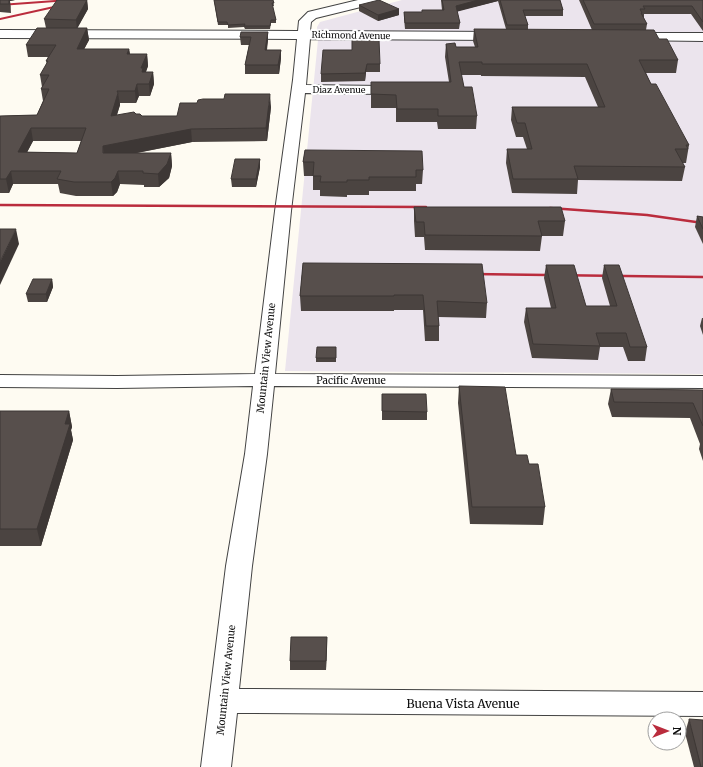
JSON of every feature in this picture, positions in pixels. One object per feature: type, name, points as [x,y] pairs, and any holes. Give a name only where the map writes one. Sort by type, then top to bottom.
[{"type":"street","name":"Mountain View Avenue","points":[[216,767],[239,566],[256,454],[263,380],[299,89],[305,21],[312,15],[373,0]]},
{"type":"street","name":"Richmond Avenue","points":[[0,34],[512,36]]},
{"type":"street","points":[[614,37],[703,37]]},
{"type":"street","name":"Diaz Avenue","points":[[299,89],[382,90],[404,86]]},
{"type":"street","name":"Pacific Avenue","points":[[0,381],[117,382],[263,380],[703,382]]},
{"type":"street","name":"Buena Vista Avenue","points":[[223,701],[703,704]]},
{"type":"shaded area","points":[[402,0],[703,0],[703,374],[285,371],[318,40],[317,27],[320,22]]},
{"type":"building","points":[[0,0],[9,0],[9,4],[0,4]]},
{"type":"building","points":[[57,0],[87,0],[76,20],[44,19]]},
{"type":"building","points":[[214,0],[273,0],[274,3],[272,3],[276,20],[271,20],[270,26],[244,26],[245,24],[228,25],[227,22],[218,22]]},
{"type":"building","points":[[379,0],[399,9],[378,15],[359,5]]},
{"type":"building","points":[[442,0],[478,0],[456,6],[460,23],[405,23],[404,12],[444,10]]},
{"type":"building","points":[[500,0],[560,0],[563,10],[523,10],[528,25],[507,25]]},
{"type":"building","points":[[583,0],[703,0],[703,22],[692,6],[643,6],[645,9],[640,9],[647,24],[594,24]]},
{"type":"building","points":[[37,28],[87,28],[77,49],[129,49],[127,54],[147,54],[141,68],[143,68],[142,72],[153,72],[149,84],[137,84],[135,91],[117,91],[118,93],[111,116],[134,112],[142,116],[177,116],[180,103],[197,103],[198,100],[203,99],[224,99],[225,94],[270,94],[266,128],[191,129],[103,146],[103,153],[171,153],[167,164],[158,174],[143,173],[143,171],[118,171],[115,178],[111,182],[74,182],[57,179],[61,171],[11,171],[6,179],[0,179],[0,116],[37,115],[49,89],[41,89],[49,75],[40,75],[48,61],[46,61],[56,45],[26,45]],"holes":[[[31,128],[86,128],[77,153],[18,152]]]},
{"type":"building","points":[[474,29],[654,30],[659,39],[667,39],[678,60],[639,60],[651,84],[656,84],[689,145],[686,145],[688,149],[675,149],[685,167],[574,166],[578,179],[513,179],[507,149],[532,149],[525,123],[517,123],[512,107],[605,107],[587,64],[482,64],[482,62],[459,62],[464,87],[472,87],[477,116],[438,116],[438,109],[397,109],[396,95],[371,94],[371,82],[451,82],[446,44],[455,43],[456,47],[478,47]]},
{"type":"building","points":[[241,32],[268,32],[265,50],[281,50],[278,65],[245,65],[251,37],[240,37]]},
{"type":"building","points":[[352,39],[379,39],[380,64],[367,64],[365,73],[321,74],[323,50],[352,50]]},
{"type":"building","points":[[305,150],[422,151],[423,170],[416,170],[416,177],[369,177],[369,180],[320,182],[321,176],[313,176],[314,162],[303,162]]},
{"type":"building","points":[[235,159],[260,159],[256,179],[231,179]]},
{"type":"building","points":[[414,207],[561,207],[565,221],[538,221],[542,236],[425,235],[424,222],[416,222]]},
{"type":"building","points":[[697,216],[703,217],[703,229]]},
{"type":"building","points":[[0,229],[16,229],[0,262]]},
{"type":"building","points":[[303,263],[482,264],[487,303],[437,301],[439,326],[426,326],[423,295],[300,296]]},
{"type":"building","points":[[546,265],[574,265],[586,306],[617,306],[604,265],[619,265],[647,347],[630,347],[626,333],[596,333],[600,346],[533,344],[526,308],[556,308]]},
{"type":"building","points":[[33,279],[52,279],[46,294],[26,294]]},
{"type":"building","points":[[317,347],[336,347],[336,358],[316,358]]},
{"type":"building","points":[[459,386],[505,387],[516,455],[527,455],[529,464],[538,464],[545,507],[472,507]]},
{"type":"building","points":[[611,389],[703,390],[703,426],[693,403],[614,402]]},
{"type":"building","points":[[382,394],[426,394],[427,412],[382,411]]},
{"type":"building","points":[[0,411],[69,411],[65,424],[70,424],[37,529],[0,529]]},
{"type":"building","points":[[291,637],[327,637],[326,661],[290,661]]},
{"type":"building","points":[[689,719],[703,720],[703,767],[701,767]]},
{"type":"railway","points":[[0,5],[69,0]]},
{"type":"railway","points":[[0,19],[63,5]]},
{"type":"railway","points":[[0,205],[426,207]]},
{"type":"railway","points":[[550,208],[647,215],[703,223]]},
{"type":"railway","points":[[473,274],[703,277]]}]
